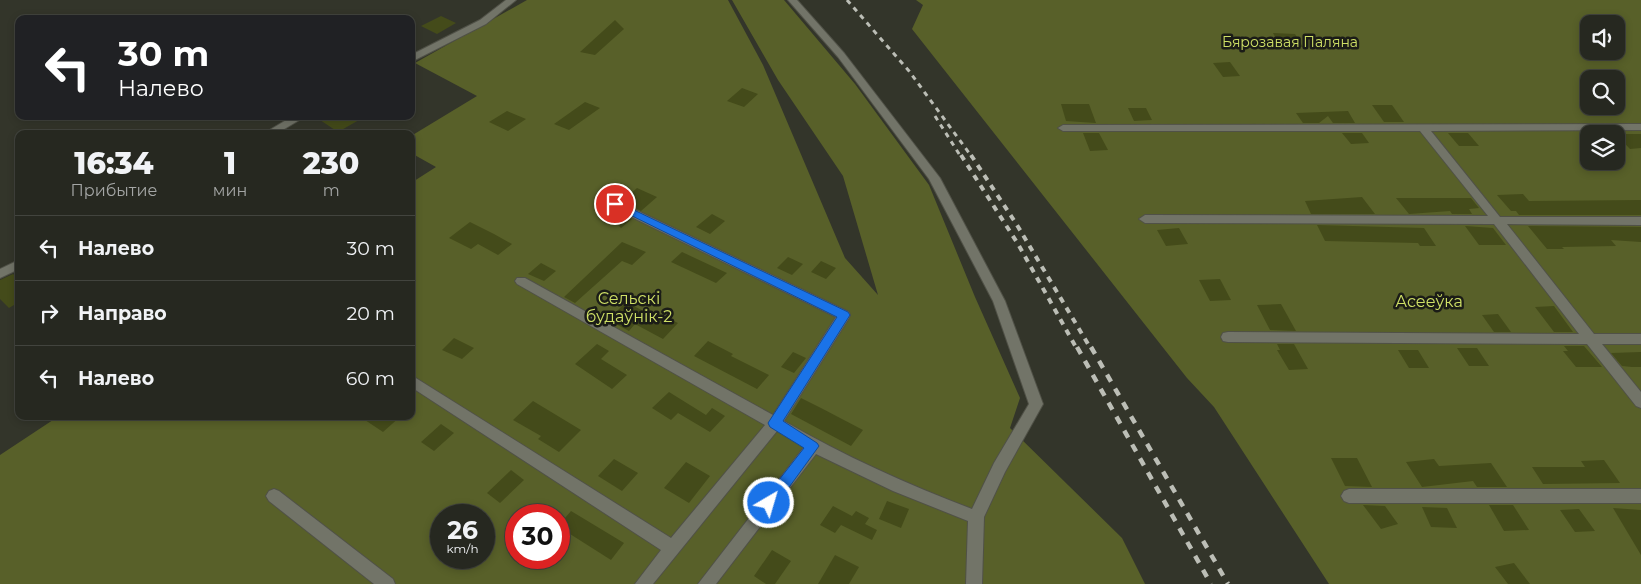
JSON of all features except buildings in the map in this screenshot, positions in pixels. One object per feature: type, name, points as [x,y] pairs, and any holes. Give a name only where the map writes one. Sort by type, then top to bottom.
[{"type":"street","points":[[415,57],[483,22],[512,0]]},
{"type":"street","points":[[792,0],[841,55],[934,178],[999,301],[1036,404],[999,468],[976,517],[974,584]]},
{"type":"street","points":[[275,130],[294,120]]},
{"type":"street","points":[[1423,127],[1641,402]]},
{"type":"street","points":[[1063,128],[1641,127]]},
{"type":"street","points":[[615,204],[844,315],[775,423],[671,547],[643,584]]},
{"type":"street","points":[[1145,219],[1641,221]]},
{"type":"street","points":[[0,274],[15,266]]},
{"type":"street","points":[[521,281],[813,446],[914,494],[976,517]]},
{"type":"street","points":[[1228,338],[1641,339]]},
{"type":"street","points":[[415,383],[671,547]]},
{"type":"street","points":[[706,584],[813,446]]},
{"type":"street","points":[[274,496],[387,584]]},
{"type":"street","points":[[1349,496],[1641,496]]},
{"type":"green space","name":"Сельскі будаўнік-2","points":[[527,0],[728,0],[763,65],[845,258],[878,295],[843,176],[778,80],[732,0],[784,0],[855,84],[929,185],[975,297],[1020,398],[1010,428],[1122,538],[1145,584],[0,584],[0,455],[53,420],[415,420],[415,180],[436,167],[415,155],[415,134],[477,96],[415,63]]},
{"type":"green space","name":"Асееўка","points":[[916,0],[1641,0],[1641,584],[1329,584],[1214,407],[1187,378],[912,29],[923,5]]},
{"type":"railway","points":[[847,0],[909,71],[972,157]]},
{"type":"railway","points":[[935,116],[961,157]]},
{"type":"railway","points":[[961,155],[1018,244],[1077,349]]},
{"type":"railway","points":[[971,155],[1017,225],[1091,349]]},
{"type":"railway","points":[[1077,347],[1211,584]]},
{"type":"railway","points":[[1091,347],[1228,584]]},
{"type":"route","points":[[615,204],[844,315],[775,423],[813,446],[769,503]]},
{"type":"park label","name":"Бярозавая Паляна","points":[[1290,42]]}]
